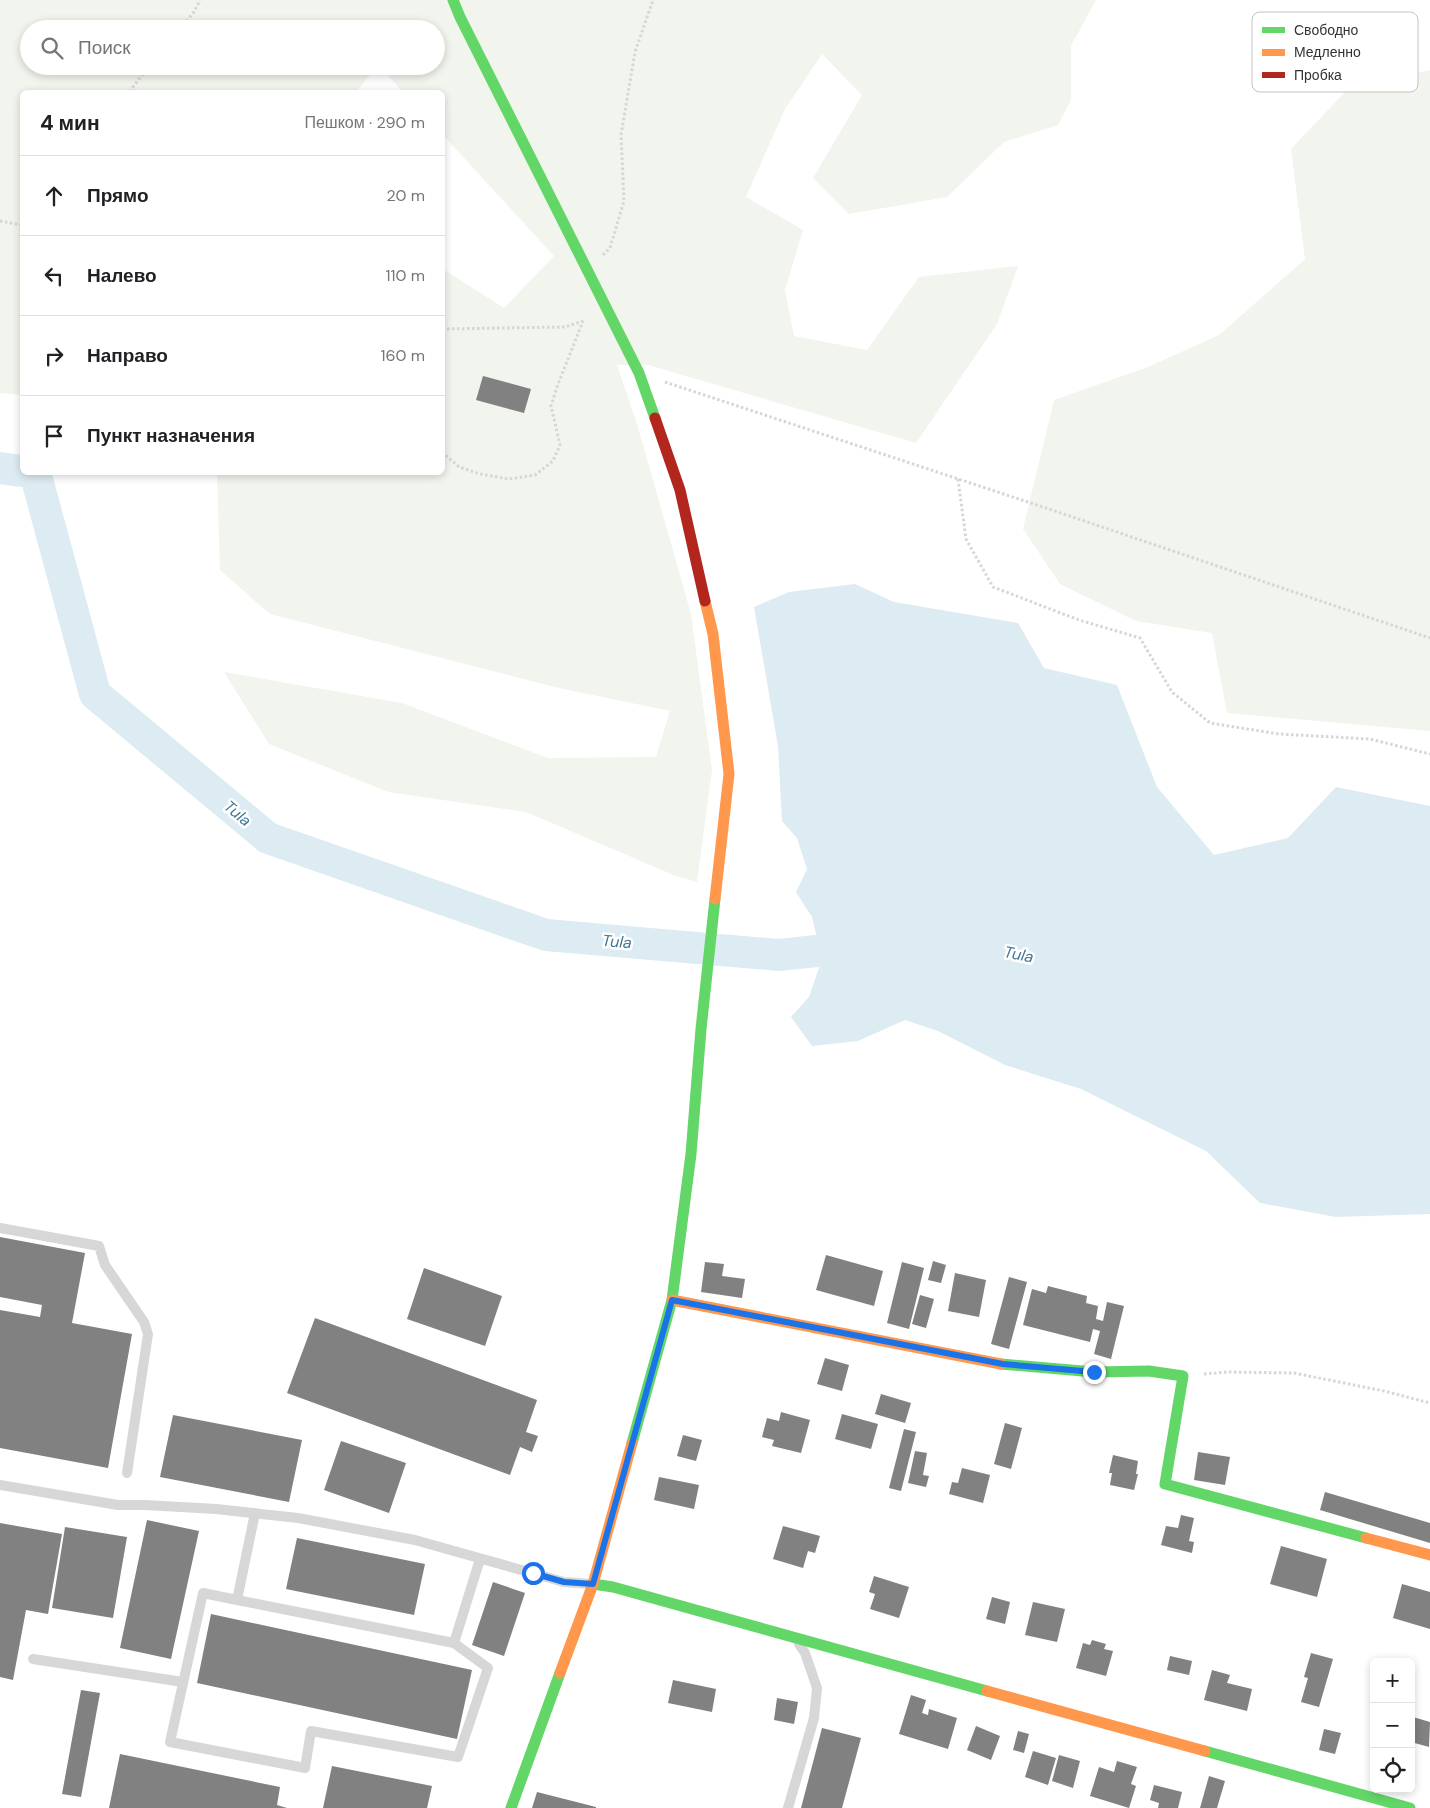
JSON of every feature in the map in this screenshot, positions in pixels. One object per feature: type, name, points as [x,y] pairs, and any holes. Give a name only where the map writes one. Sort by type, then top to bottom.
[{"type":"street","points":[[453,0],[639,373],[680,490],[713,634],[729,774],[701,1029],[691,1154],[672,1300],[593,1584],[511,1808]]},
{"type":"street","points":[[672,1300],[1003,1364],[1094,1372],[1149,1370],[1183,1376],[1165,1484],[1430,1555]]},
{"type":"street","points":[[593,1584],[613,1587],[796,1637],[1410,1808]]},
{"type":"lane","points":[[0,1228],[99,1246],[105,1265],[144,1322],[148,1334],[127,1473]]},
{"type":"lane","points":[[0,1486],[118,1505],[216,1509],[298,1518],[415,1540],[564,1582],[593,1584]]},
{"type":"lane","points":[[237,1600],[255,1513]]},
{"type":"lane","points":[[454,1643],[480,1559]]},
{"type":"lane","points":[[203,1593],[237,1600],[454,1643],[488,1668],[458,1757],[312,1731],[305,1768],[170,1742],[203,1593]]},
{"type":"lane","points":[[788,1808],[814,1718],[816,1688],[806,1653],[796,1637]]},
{"type":"lane","points":[[33,1659],[183,1682]]},
{"type":"path","points":[[187,20],[200,0]]},
{"type":"path","points":[[587,268],[610,248],[624,200],[622,135],[635,52],[653,0]]},
{"type":"path","points":[[131,90],[141,75]]},
{"type":"path","points":[[1,221],[20,225]]},
{"type":"path","points":[[445,329],[565,327],[609,313]]},
{"type":"path","points":[[445,455],[459,467],[480,474],[509,479],[535,474],[552,461],[560,445],[551,406],[583,321]]},
{"type":"path","points":[[639,373],[1430,638]]},
{"type":"path","points":[[958,479],[966,539],[993,587],[1079,620],[1140,638],[1172,692],[1210,723],[1279,734],[1370,739],[1430,754]]},
{"type":"path","points":[[1183,1376],[1227,1372],[1294,1373],[1430,1403]]},
{"type":"shaded area","points":[[0,0],[1096,0],[1071,46],[1071,100],[1058,125],[1004,142],[947,197],[849,214],[813,178],[862,95],[822,54],[785,109],[746,197],[803,230],[785,290],[794,336],[867,350],[919,277],[1018,266],[997,324],[916,443],[648,365],[617,365],[638,427],[691,614],[712,770],[697,882],[676,876],[526,812],[388,792],[269,744],[224,672],[402,703],[548,758],[656,757],[670,711],[559,688],[270,614],[220,570],[217,475],[445,475],[445,270],[504,308],[554,256],[445,137],[445,90],[401,90],[387,75],[445,75],[445,20],[20,20],[20,75],[370,75],[358,90],[20,90],[20,395],[0,393]]},
{"type":"shaded area","points":[[1430,70],[1430,731],[1227,713],[1212,633],[1136,621],[1060,584],[1023,529],[1054,400],[1148,367],[1219,335],[1305,259],[1291,149],[1345,92],[1418,92],[1418,73]]},
{"type":"water","points":[[855,584],[894,602],[1018,623],[1044,668],[1117,685],[1157,787],[1214,855],[1288,838],[1336,787],[1430,806],[1430,1214],[1336,1217],[1260,1203],[1206,1151],[1081,1089],[1005,1065],[938,1031],[905,1020],[858,1041],[812,1046],[791,1017],[809,997],[822,959],[812,917],[796,892],[807,869],[797,838],[782,821],[778,746],[754,607],[789,592]]},
{"type":"building","points":[[483,376],[531,389],[524,413],[476,400]]},
{"type":"building","points":[[0,1237],[85,1253],[72,1323],[132,1334],[108,1468],[0,1448],[0,1310],[40,1317],[42,1305],[0,1297]]},
{"type":"building","points":[[826,1255],[883,1271],[874,1306],[816,1290]]},
{"type":"building","points":[[933,1261],[946,1265],[941,1283],[928,1280]]},
{"type":"building","points":[[705,1262],[724,1264],[722,1276],[745,1279],[742,1298],[701,1292]]},
{"type":"building","points":[[902,1262],[924,1268],[909,1329],[887,1323]]},
{"type":"building","points":[[424,1268],[502,1296],[485,1346],[407,1319]]},
{"type":"building","points":[[955,1273],[986,1280],[979,1317],[948,1311]]},
{"type":"building","points":[[1009,1277],[1027,1282],[1009,1349],[991,1344]]},
{"type":"building","points":[[1048,1286],[1087,1296],[1086,1303],[1098,1306],[1096,1319],[1103,1321],[1107,1302],[1124,1306],[1111,1359],[1094,1354],[1100,1331],[1093,1329],[1090,1342],[1023,1325],[1032,1289],[1046,1293]]},
{"type":"building","points":[[920,1295],[934,1299],[926,1328],[912,1324]]},
{"type":"building","points":[[315,1318],[537,1400],[526,1432],[538,1436],[532,1452],[520,1447],[510,1475],[287,1393]]},
{"type":"building","points":[[825,1358],[849,1365],[842,1391],[817,1384]]},
{"type":"building","points":[[881,1394],[911,1403],[905,1423],[875,1414]]},
{"type":"building","points":[[781,1412],[810,1420],[801,1453],[772,1446],[774,1440],[762,1437],[767,1418],[779,1421]]},
{"type":"building","points":[[842,1414],[878,1424],[871,1449],[835,1439]]},
{"type":"building","points":[[173,1415],[302,1440],[289,1502],[160,1477]]},
{"type":"building","points":[[1005,1423],[1022,1428],[1011,1469],[994,1464]]},
{"type":"building","points":[[904,1429],[916,1432],[901,1491],[889,1488]]},
{"type":"building","points":[[683,1435],[702,1440],[696,1461],[677,1456]]},
{"type":"building","points":[[341,1441],[406,1463],[389,1513],[324,1490]]},
{"type":"building","points":[[915,1451],[927,1453],[923,1475],[929,1476],[926,1487],[908,1483]]},
{"type":"building","points":[[1198,1452],[1230,1457],[1225,1485],[1194,1480]]},
{"type":"building","points":[[1113,1455],[1138,1461],[1136,1474],[1138,1474],[1134,1490],[1110,1485],[1112,1473],[1109,1473]]},
{"type":"building","points":[[962,1468],[990,1475],[983,1503],[949,1494],[952,1482],[958,1483]]},
{"type":"building","points":[[659,1477],[699,1485],[694,1509],[654,1500]]},
{"type":"building","points":[[1325,1492],[1430,1523],[1430,1543],[1320,1510]]},
{"type":"building","points":[[1181,1515],[1194,1518],[1189,1541],[1194,1542],[1192,1553],[1161,1545],[1166,1526],[1178,1528]]},
{"type":"building","points":[[147,1520],[199,1531],[171,1659],[120,1648]]},
{"type":"building","points":[[0,1523],[62,1534],[48,1614],[26,1610],[13,1680],[0,1677]]},
{"type":"building","points":[[783,1526],[820,1536],[815,1553],[808,1551],[803,1568],[773,1559]]},
{"type":"building","points":[[65,1527],[127,1537],[113,1618],[52,1608]]},
{"type":"building","points":[[297,1538],[425,1564],[414,1615],[286,1589]]},
{"type":"building","points":[[1281,1546],[1327,1559],[1317,1597],[1270,1584]]},
{"type":"building","points":[[874,1576],[909,1587],[899,1618],[870,1609],[875,1594],[869,1592]]},
{"type":"building","points":[[493,1582],[525,1593],[504,1656],[472,1645]]},
{"type":"building","points":[[1402,1584],[1430,1592],[1430,1629],[1393,1618]]},
{"type":"building","points":[[992,1597],[1010,1602],[1005,1624],[986,1619]]},
{"type":"building","points":[[1033,1602],[1065,1609],[1057,1642],[1025,1635]]},
{"type":"building","points":[[211,1614],[472,1670],[457,1739],[197,1683]]},
{"type":"building","points":[[1092,1640],[1106,1644],[1104,1649],[1113,1651],[1106,1676],[1076,1668],[1083,1643],[1090,1645]]},
{"type":"building","points":[[1311,1653],[1333,1659],[1319,1707],[1301,1702],[1308,1678],[1304,1677]]},
{"type":"building","points":[[1170,1656],[1192,1661],[1189,1675],[1167,1670]]},
{"type":"building","points":[[1212,1670],[1230,1675],[1227,1683],[1252,1689],[1247,1711],[1204,1700]]},
{"type":"building","points":[[673,1680],[716,1689],[712,1712],[668,1703]]},
{"type":"building","points":[[81,1690],[100,1693],[81,1797],[62,1794]]},
{"type":"building","points":[[911,1695],[926,1700],[922,1713],[928,1715],[929,1709],[957,1718],[948,1749],[899,1734]]},
{"type":"building","points":[[777,1698],[798,1702],[794,1724],[774,1720]]},
{"type":"building","points":[[1415,1718],[1430,1722],[1429,1747],[1415,1743]]},
{"type":"building","points":[[976,1726],[1000,1736],[991,1760],[967,1750]]},
{"type":"building","points":[[822,1728],[861,1738],[842,1808],[801,1808]]},
{"type":"building","points":[[1324,1729],[1341,1733],[1335,1754],[1319,1750]]},
{"type":"building","points":[[1018,1731],[1029,1734],[1024,1753],[1013,1750]]},
{"type":"building","points":[[1033,1751],[1056,1758],[1048,1785],[1025,1777]]},
{"type":"building","points":[[120,1754],[280,1787],[277,1805],[287,1808],[109,1808]]},
{"type":"building","points":[[1059,1755],[1080,1761],[1073,1788],[1052,1781]]},
{"type":"building","points":[[1117,1761],[1137,1767],[1131,1784],[1136,1786],[1129,1808],[1090,1796],[1099,1767],[1114,1772]]},
{"type":"building","points":[[332,1766],[432,1786],[427,1808],[323,1808]]},
{"type":"building","points":[[1209,1776],[1225,1781],[1217,1808],[1200,1808]]},
{"type":"building","points":[[1154,1785],[1182,1792],[1178,1808],[1158,1808],[1159,1803],[1150,1800]]},
{"type":"building","points":[[537,1792],[596,1807],[596,1808],[532,1808]]},
{"type":"waterway","name":"Tula","points":[[0,468],[20,471]]},
{"type":"waterway","name":"Tula","points":[[36,475],[95,694],[268,838],[546,935],[779,955],[863,946]]},
{"type":"traffic: fast","points":[[453,0],[639,373],[655,418]]},
{"type":"traffic: fast","points":[[632,1443],[672,1300],[691,1154],[701,1029],[715,899]]},
{"type":"traffic: fast","points":[[1001,1364],[1094,1372],[1149,1371],[1183,1376],[1165,1484],[1366,1538]]},
{"type":"traffic: fast","points":[[593,1584],[613,1587],[987,1691]]},
{"type":"traffic: fast","points":[[511,1808],[560,1673]]},
{"type":"traffic: fast","points":[[1205,1751],[1410,1808]]},
{"type":"traffic: slow","points":[[705,601],[713,634],[729,774],[715,899]]},
{"type":"traffic: slow","points":[[672,1300],[1001,1364]]},
{"type":"traffic: slow","points":[[560,1673],[593,1584],[632,1443]]},
{"type":"traffic: slow","points":[[1366,1538],[1430,1555]]},
{"type":"traffic: slow","points":[[987,1691],[1205,1751]]},
{"type":"traffic: jam","points":[[655,418],[680,490],[705,601]]},
{"type":"route","points":[[533,1573],[564,1582],[593,1584],[672,1300],[1003,1364],[1094,1372]]}]
